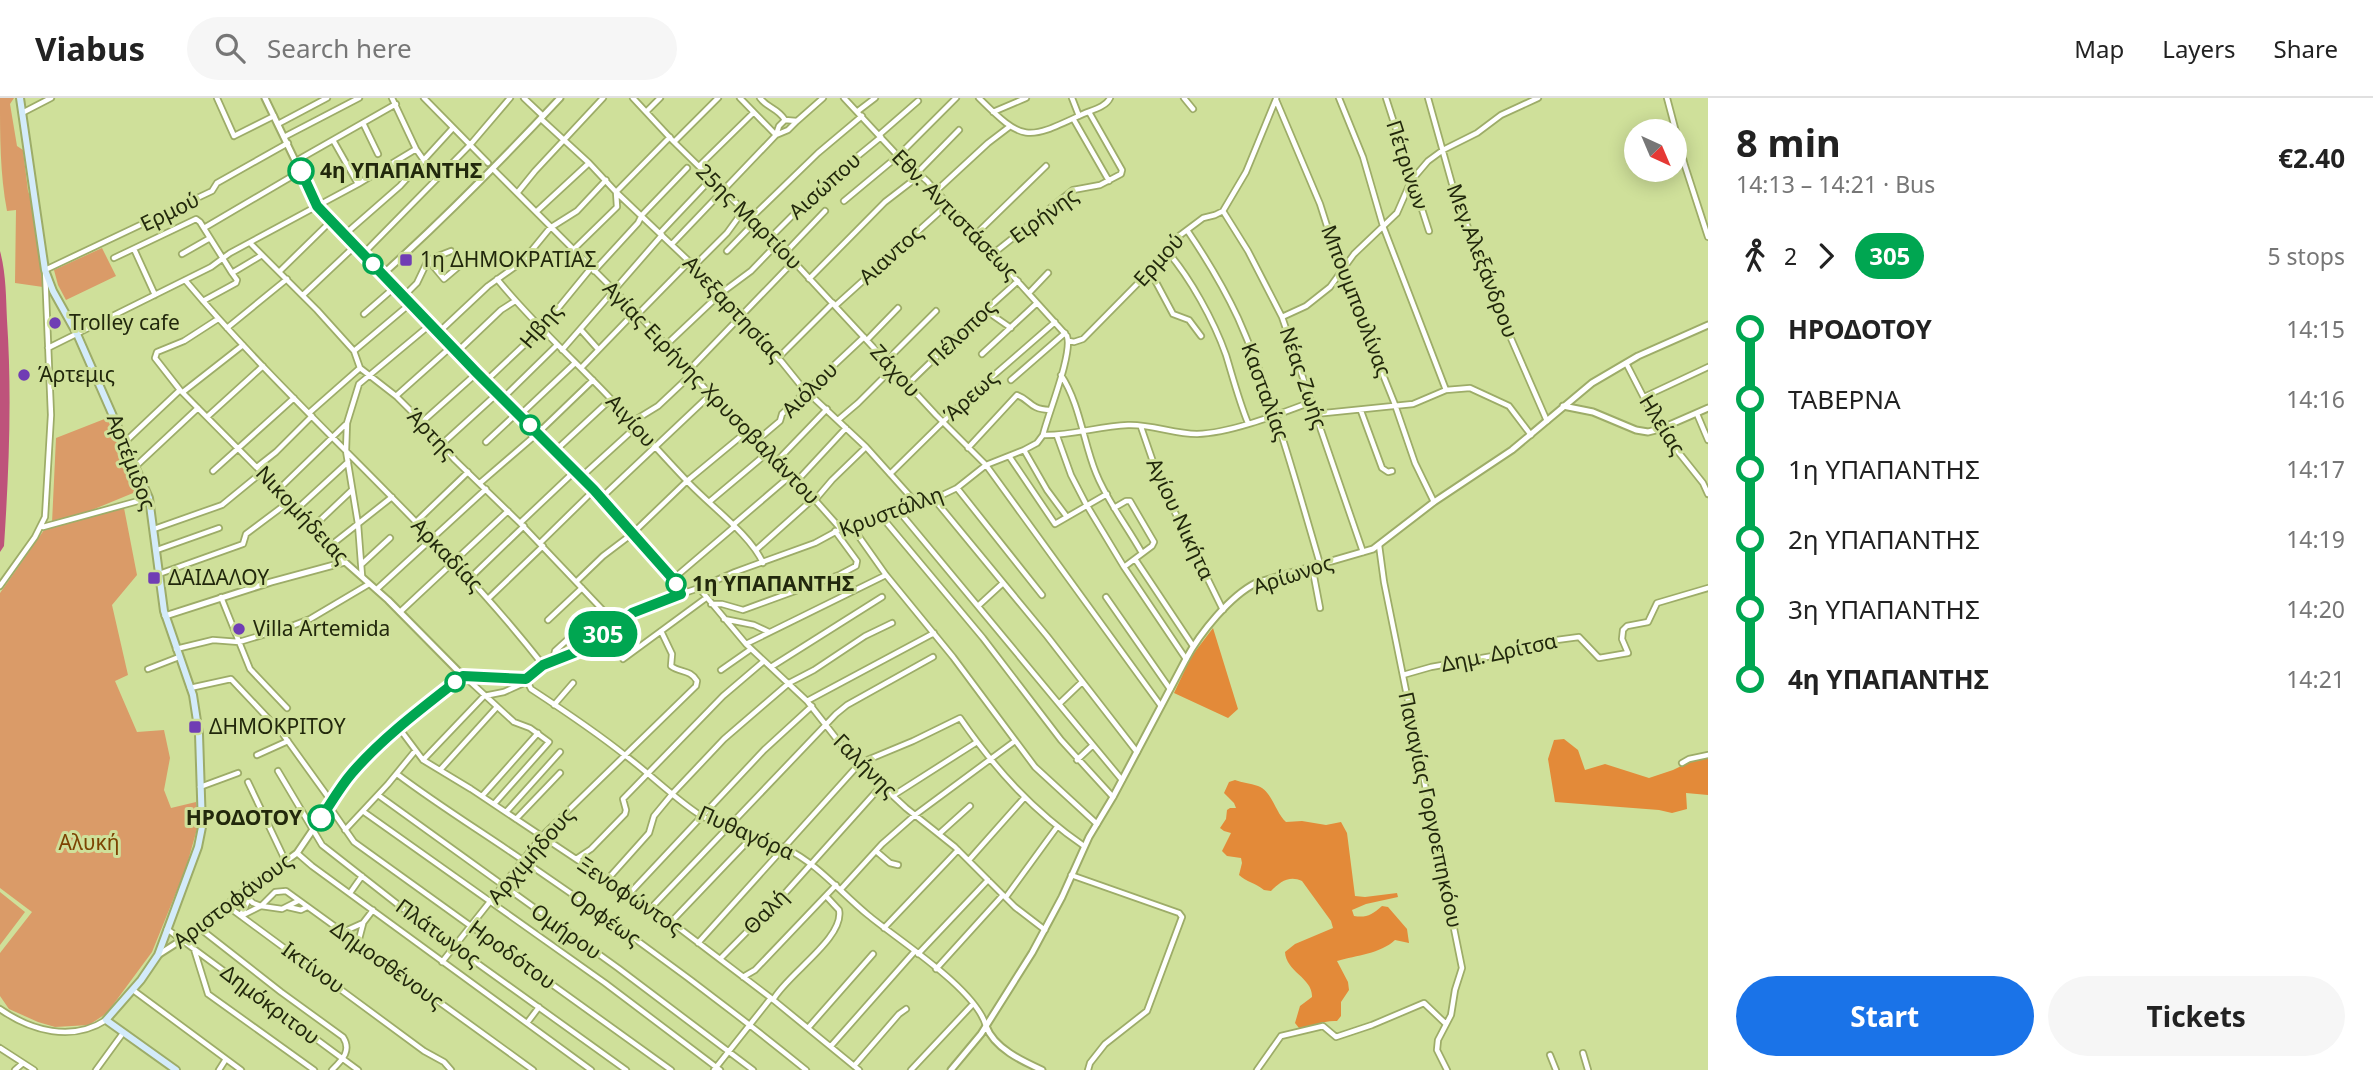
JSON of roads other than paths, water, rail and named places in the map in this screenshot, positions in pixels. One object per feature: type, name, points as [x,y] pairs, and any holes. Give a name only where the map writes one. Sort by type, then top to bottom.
[{"type":"main road","name":"Αρτέμιδος","points":[[20,98],[45,270],[77,334],[149,498],[164,615],[190,688],[199,734],[202,818],[200,839],[158,955],[133,990],[106,1020]]},
{"type":"main road","points":[[106,1020],[176,1070]]},
{"type":"street","points":[[22,113],[51,98]]},
{"type":"street","points":[[218,98],[234,136],[274,116]]},
{"type":"street","points":[[265,98],[317,206],[594,490],[673,579],[681,594]]},
{"type":"street","points":[[278,124],[327,98]]},
{"type":"street","points":[[284,137],[359,98]]},
{"type":"street","points":[[392,98],[424,160]]},
{"type":"street","points":[[363,254],[470,145],[510,98]]},
{"type":"street","name":"Ανεξαρτησίας","points":[[524,98],[623,199],[692,264],[755,331],[761,343],[866,447],[918,505]]},
{"type":"street","points":[[383,274],[441,222],[560,98]]},
{"type":"street","points":[[518,192],[603,98]]},
{"type":"street","name":"25ης Μαρτίου","points":[[634,98],[674,142],[778,244],[865,338]]},
{"type":"street","points":[[646,111],[660,98]]},
{"type":"street","points":[[674,142],[718,98]]},
{"type":"street","points":[[740,98],[776,135]]},
{"type":"street","points":[[760,98],[766,106],[781,113],[785,120]]},
{"type":"street","points":[[672,244],[776,135],[788,130],[823,98]]},
{"type":"street","name":"Εθν. Αντιστάσεως","points":[[844,98],[898,156],[919,173],[1065,333]]},
{"type":"street","points":[[727,251],[753,220],[875,98]]},
{"type":"street","points":[[844,201],[898,156],[956,98]]},
{"type":"street","points":[[979,98],[1009,127],[1020,132],[1036,133],[1074,120],[1106,104],[1110,98]]},
{"type":"street","points":[[993,111],[1026,98]]},
{"type":"street","points":[[1072,98],[1079,116]]},
{"type":"street","points":[[1184,98],[1193,109]]},
{"type":"street","points":[[1339,98],[1363,157],[1383,226],[1446,390]]},
{"type":"street","name":"Πέτρινων","points":[[1387,98],[1429,231]]},
{"type":"street","name":"Μεγ.Αλεξάνδρου","points":[[1428,98],[1454,191],[1469,233],[1547,421]]},
{"type":"street","points":[[1282,317],[1306,306],[1330,288],[1354,254],[1397,213],[1412,181],[1428,161],[1443,150],[1477,133],[1501,115],[1538,98]]},
{"type":"street","points":[[1667,98],[1708,237]]},
{"type":"street","points":[[427,99],[452,129],[493,169]]},
{"type":"street","points":[[1223,211],[1247,172],[1276,99]]},
{"type":"street","name":"Μπουμπουλίνας","points":[[1276,99],[1320,204],[1342,273],[1395,405],[1415,463],[1434,502]]},
{"type":"street","name":"Αισώπου","points":[[771,237],[826,182],[918,101]]},
{"type":"street","points":[[296,161],[396,104]]},
{"type":"street","points":[[1074,120],[1109,181],[1121,174],[1121,169],[1089,112]]},
{"type":"street","points":[[698,166],[753,113]]},
{"type":"street","points":[[776,135],[785,120],[797,121]]},
{"type":"street","points":[[363,123],[378,154]]},
{"type":"street","points":[[935,192],[1009,127]]},
{"type":"street","points":[[344,234],[400,186],[452,129]]},
{"type":"street","points":[[809,279],[885,202],[919,173],[959,130]]},
{"type":"street","points":[[617,207],[616,192],[670,137]]},
{"type":"street","points":[[333,140],[358,184]]},
{"type":"street","name":"Ερμού","points":[[45,270],[212,191],[218,183],[288,144]]},
{"type":"street","points":[[48,348],[185,280],[416,149]]},
{"type":"street","points":[[535,212],[589,163]]},
{"type":"street","points":[[975,235],[1046,166]]},
{"type":"street","name":"Ηβης","points":[[486,381],[541,329],[687,168]]},
{"type":"street","name":"Αγίας Ειρήνης Χρυσοβαλάντου","points":[[493,169],[637,313],[754,443],[814,499],[857,561],[856,566],[839,575],[743,610],[722,604],[710,604]]},
{"type":"street","points":[[204,228],[301,171]]},
{"type":"street","points":[[442,444],[580,330],[711,179]]},
{"type":"street","points":[[439,332],[497,279],[523,261],[551,228],[577,211],[606,180]]},
{"type":"street","name":"Ειρήνης","points":[[994,253],[1073,190],[1109,181]]},
{"type":"street","points":[[573,250],[623,199]]},
{"type":"street","name":"Αιαντος","points":[[778,358],[834,304],[947,205]]},
{"type":"street","points":[[581,368],[598,349],[727,233],[744,211]]},
{"type":"street","points":[[785,253],[825,211]]},
{"type":"street","name":"Ερμού","points":[[1069,341],[1083,339],[1187,230],[1203,218],[1223,211]]},
{"type":"street","name":"Νέας Ζωής","points":[[1223,211],[1248,251],[1282,317],[1364,553]]},
{"type":"street","points":[[114,258],[189,222],[199,220],[237,280],[203,301]]},
{"type":"street","points":[[280,271],[331,221]]},
{"type":"street","name":"Κασταλίας","points":[[1187,230],[1238,318],[1274,416],[1320,564]]},
{"type":"street","points":[[182,254],[210,238]]},
{"type":"street","points":[[250,243],[280,271],[354,351],[360,368],[359,384],[347,423],[346,451],[358,524],[362,576]]},
{"type":"street","points":[[666,345],[719,294],[751,271],[778,244]]},
{"type":"street","points":[[303,295],[355,246]]},
{"type":"street","points":[[134,249],[155,295]]},
{"type":"street","points":[[1166,250],[1192,286],[1218,337],[1248,423]]},
{"type":"street","points":[[404,296],[418,283],[428,260],[451,251]]},
{"type":"street","points":[[232,272],[262,255]]},
{"type":"street","points":[[428,260],[444,279],[464,262]]},
{"type":"street","points":[[581,477],[634,424],[658,406],[793,262]]},
{"type":"street","points":[[0,586],[42,527],[45,517],[51,415],[45,270]]},
{"type":"street","points":[[1150,271],[1173,314],[1189,320],[1201,336]]},
{"type":"street","points":[[1029,293],[1048,273]]},
{"type":"street","points":[[227,328],[287,279]]},
{"type":"street","name":"Αιγίου","points":[[497,279],[541,329],[593,380],[693,488],[733,526],[763,563]]},
{"type":"street","points":[[185,280],[243,345],[334,438]]},
{"type":"street","name":"Πέλοπος","points":[[907,385],[1018,281]]},
{"type":"street","points":[[364,314],[395,287]]},
{"type":"street","points":[[457,352],[501,310],[515,301]]},
{"type":"street","points":[[354,351],[411,303]]},
{"type":"street","points":[[982,354],[1037,303]]},
{"type":"street","name":"Αιόλου","points":[[754,443],[779,421],[782,414],[898,309]]},
{"type":"street","points":[[985,310],[1011,328]]},
{"type":"street","points":[[886,361],[936,311]]},
{"type":"street","name":"Νικομήδειας","points":[[218,318],[184,341],[155,353],[155,356],[181,391],[257,467],[345,562],[377,589],[463,676]]},
{"type":"street","name":"Άρεως","points":[[890,474],[942,422],[1055,322]]},
{"type":"street","points":[[359,384],[431,324]]},
{"type":"street","name":"Αρίωνος","points":[[951,1070],[986,1026],[1045,930],[1084,846],[1193,646],[1224,610],[1251,586],[1364,553],[1380,545],[1434,502],[1506,455],[1586,387],[1626,363],[1708,325]]},
{"type":"street","points":[[580,330],[598,349]]},
{"type":"street","points":[[1011,380],[1065,333],[1069,341],[1043,435],[1057,436],[1120,426],[1141,426],[1195,434],[1274,416],[1311,402]]},
{"type":"street","name":"Ζάχου","points":[[865,338],[942,422],[986,465],[1161,706]]},
{"type":"street","points":[[125,442],[181,391],[243,345]]},
{"type":"street","points":[[396,396],[452,346]]},
{"type":"street","points":[[486,442],[575,363]]},
{"type":"street","name":"Ηλείας","points":[[1626,363],[1660,429],[1706,481],[1708,494]]},
{"type":"street","points":[[207,417],[263,366]]},
{"type":"street","points":[[1644,397],[1708,367]]},
{"type":"street","points":[[257,467],[276,452],[360,368]]},
{"type":"street","name":"Άρτης","points":[[360,368],[396,396],[616,624]]},
{"type":"street","points":[[838,420],[892,368]]},
{"type":"street","points":[[422,422],[477,373]]},
{"type":"street","points":[[1061,375],[1067,384],[1096,474],[1142,553]]},
{"type":"street","points":[[480,483],[538,433],[593,380]]},
{"type":"street","points":[[1315,414],[1413,404],[1446,390],[1469,388],[1489,395],[1514,410],[1531,435]]},
{"type":"street","points":[[601,498],[710,394]]},
{"type":"street","points":[[968,448],[1017,395],[1033,407],[1049,410]]},
{"type":"street","points":[[213,471],[294,398]]},
{"type":"street","points":[[555,451],[611,399]]},
{"type":"street","points":[[1562,406],[1600,414],[1636,430],[1648,432],[1708,408]]},
{"type":"street","points":[[136,466],[198,408]]},
{"type":"street","points":[[775,463],[827,409]]},
{"type":"street","points":[[1361,411],[1382,468],[1392,471]]},
{"type":"street","points":[[1697,414],[1708,440]]},
{"type":"street","points":[[278,490],[347,423]]},
{"type":"street","name":"Αγίου Νικήτα","points":[[1141,426],[1160,482],[1224,610]]},
{"type":"street","points":[[796,482],[846,428]]},
{"type":"street","points":[[576,582],[603,556],[632,534],[679,488],[745,433]]},
{"type":"street","name":"Κρυστάλλη","points":[[526,681],[543,665],[576,652],[641,608],[816,543],[850,524],[933,499],[957,488],[986,465],[1037,443],[1043,435]]},
{"type":"street","points":[[1057,436],[1086,504],[1124,567],[1186,659]]},
{"type":"street","name":"Αρκαδίας","points":[[334,438],[471,578],[543,665]]},
{"type":"street","points":[[755,550],[814,499],[866,447]]},
{"type":"street","points":[[1024,450],[1047,490],[1067,517]]},
{"type":"street","points":[[709,502],[766,454]]},
{"type":"street","points":[[1009,456],[1054,523],[1059,523],[1086,504],[1107,494]]},
{"type":"street","points":[[297,509],[349,462]]},
{"type":"street","points":[[471,578],[575,471]]},
{"type":"street","points":[[416,522],[468,472]]},
{"type":"street","points":[[154,528],[222,505],[261,473]]},
{"type":"street","points":[[673,579],[789,477]]},
{"type":"street","points":[[679,488],[693,488]]},
{"type":"street","points":[[957,488],[1042,595]]},
{"type":"street","points":[[312,527],[353,489]]},
{"type":"street","points":[[377,589],[486,489]]},
{"type":"street","points":[[489,598],[594,490]]},
{"type":"street","points":[[330,546],[392,497]]},
{"type":"street","points":[[42,527],[149,498]]},
{"type":"street","points":[[933,499],[1137,752]]},
{"type":"street","points":[[1114,508],[1126,501],[1131,502],[1154,542],[1124,567]]},
{"type":"street","points":[[159,574],[245,542],[246,534],[290,502]]},
{"type":"street","points":[[898,510],[1122,780]]},
{"type":"street","points":[[400,612],[508,511]]},
{"type":"street","points":[[881,516],[983,638],[1077,760],[1113,797]]},
{"type":"street","points":[[850,524],[886,575],[934,633],[1035,766],[1097,824]]},
{"type":"street","points":[[157,551],[219,528]]},
{"type":"street","points":[[361,564],[390,538]]},
{"type":"street","name":"Παναγίας Γοργοεπηκόου","points":[[1380,545],[1384,582],[1462,968],[1451,1015],[1438,1040],[1437,1050],[1447,1070]]},
{"type":"street","points":[[1135,559],[1193,646]]},
{"type":"street","points":[[164,615],[221,596],[345,562]]},
{"type":"street","points":[[1312,566],[1320,608]]},
{"type":"street","points":[[746,644],[886,575]]},
{"type":"street","points":[[176,649],[213,640],[239,642],[310,619],[370,583]]},
{"type":"street","points":[[978,606],[1003,583]]},
{"type":"street","points":[[548,620],[582,588]]},
{"type":"street","name":"Γαλήνης","points":[[699,588],[746,644],[812,706],[840,745],[915,815],[969,860],[1004,896],[1045,930]]},
{"type":"street","name":"Δημ. Δρίτσα","points":[[1403,675],[1432,667],[1532,649],[1549,641],[1579,637],[1598,658],[1628,653],[1622,639],[1623,629],[1648,622],[1654,606],[1659,601],[1708,588]]},
{"type":"street","points":[[221,596],[250,669],[287,708]]},
{"type":"street","points":[[771,667],[883,597]]},
{"type":"street","points":[[1106,597],[1170,689]]},
{"type":"street","points":[[623,659],[706,598]]},
{"type":"street","points":[[553,662],[555,651],[601,609]]},
{"type":"street","points":[[724,618],[754,625],[769,632]]},
{"type":"street","points":[[607,880],[649,834],[654,816],[673,793],[724,740],[789,683],[865,636],[892,623]]},
{"type":"street","name":"Αρχιμήδους","points":[[442,962],[542,836],[694,688],[696,681],[692,675],[671,666],[671,654],[661,631]]},
{"type":"street","points":[[807,701],[934,633]]},
{"type":"street","points":[[721,670],[751,649]]},
{"type":"street","points":[[148,669],[179,657]]},
{"type":"street","points":[[651,909],[847,705],[933,657]]},
{"type":"street","points":[[576,859],[591,849],[625,814],[623,799],[723,696],[764,661]]},
{"type":"street","points":[[463,676],[526,681]]},
{"type":"street","points":[[463,676],[515,722],[546,738],[548,745],[494,804]]},
{"type":"street","name":"Αριστοφάνους","points":[[158,955],[184,939],[242,892],[298,853],[352,772],[399,728],[463,676]]},
{"type":"street","name":"Ηροδότου","points":[[190,688],[231,679],[288,741],[354,842],[671,1070]]},
{"type":"street","points":[[423,760],[484,696],[504,692],[526,681]]},
{"type":"street","name":"Πυθαγόρα","points":[[526,681],[531,689],[624,754],[702,817],[785,848],[811,863],[884,928],[936,969],[973,1004],[986,1026]]},
{"type":"street","points":[[1059,704],[1082,682]]},
{"type":"street","points":[[554,705],[573,683]]},
{"type":"street","points":[[629,894],[764,750],[812,706]]},
{"type":"street","points":[[440,770],[497,708]]},
{"type":"street","points":[[698,943],[860,763],[960,718],[991,761],[1024,798],[1084,846]]},
{"type":"street","name":"Ξενοφώντος","points":[[399,728],[423,760],[482,796],[671,922],[857,1068]]},
{"type":"street","points":[[482,796],[538,733]]},
{"type":"street","points":[[257,755],[288,741]]},
{"type":"street","points":[[743,977],[755,970],[811,908],[839,887],[915,815],[1015,741]]},
{"type":"street","points":[[894,796],[977,742]]},
{"type":"street","points":[[1077,760],[1093,745]]},
{"type":"street","points":[[345,830],[364,812],[415,751]]},
{"type":"street","points":[[506,812],[560,752]]},
{"type":"street","points":[[1682,763],[1708,755]]},
{"type":"street","name":"Πλάτωνος","points":[[278,771],[322,845],[424,925],[626,1070]]},
{"type":"street","points":[[200,787],[238,773]]},
{"type":"street","points":[[516,819],[560,773]]},
{"type":"street","name":"Ορφέως","points":[[397,774],[637,940],[806,1070]]},
{"type":"street","points":[[248,782],[286,862]]},
{"type":"street","name":"Θαλή","points":[[720,960],[883,785]]},
{"type":"street","name":"Ομήρου","points":[[378,795],[618,968],[753,1070]]},
{"type":"street","points":[[969,860],[1024,798]]},
{"type":"street","points":[[939,834],[970,806]]},
{"type":"street","points":[[364,812],[605,983],[717,1069],[749,1024],[827,941],[838,923],[839,910],[826,896]]},
{"type":"street","points":[[936,969],[1004,896],[1057,827]]},
{"type":"street","points":[[671,922],[752,837]]},
{"type":"street","points":[[884,928],[958,850]]},
{"type":"street","points":[[876,851],[890,863],[898,865]]},
{"type":"street","points":[[298,853],[591,1070]]},
{"type":"street","points":[[1072,874],[1179,913],[1182,917],[1147,1011],[1105,1044],[1090,1063],[1088,1070]]},
{"type":"street","points":[[350,893],[362,876]]},
{"type":"street","points":[[831,1046],[988,880]]},
{"type":"street","points":[[241,916],[261,906],[277,890],[286,891],[298,900],[288,907],[278,909],[261,906],[242,892]]},
{"type":"street","points":[[241,916],[249,899]]},
{"type":"street","name":"Δημοσθένους","points":[[298,900],[533,1070]]},
{"type":"street","name":"Ικτίνου","points":[[226,905],[424,1051],[444,1062],[451,1070]]},
{"type":"street","points":[[288,907],[301,910],[307,907]]},
{"type":"street","points":[[358,943],[363,923],[373,910]]},
{"type":"street","points":[[342,932],[363,923]]},
{"type":"street","points":[[198,927],[343,1037],[348,1045],[343,1059],[332,1070]]},
{"type":"street","name":"Δημόκριτου","points":[[167,929],[358,1070]]},
{"type":"street","points":[[193,948],[208,995],[314,1070]]},
{"type":"street","points":[[808,1028],[873,954]]},
{"type":"street","points":[[133,990],[242,1070]]},
{"type":"street","points":[[1257,1070],[1280,1036],[1323,1026],[1336,1037],[1424,1003],[1446,1023]]},
{"type":"street","points":[[911,1070],[973,1004]]},
{"type":"street","points":[[527,1023],[539,1007]]},
{"type":"street","points":[[0,1009],[26,1024],[50,1031],[81,1032],[106,1020]]},
{"type":"street","points":[[857,1068],[899,1014],[906,1009]]},
{"type":"street","points":[[986,1026],[992,1038],[1008,1051],[1042,1070]]},
{"type":"street","points":[[96,1070],[123,1033]]},
{"type":"street","points":[[0,1048],[34,1070]]},
{"type":"street","points":[[1583,1053],[1588,1070]]},
{"type":"street","points":[[1550,1055],[1556,1070]]},
{"type":"street","points":[[219,1070],[226,1059]]},
{"type":"street","points":[[15,1070],[23,1063]]},
{"type":"place","name":"4η ΥΠΑΠΑΝΤΗΣ","points":[[301,171]]},
{"type":"place","name":"1η ΔΗΜΟΚΡΑΤΙΑΣ","points":[[406,260]]},
{"type":"place","name":"Trolley cafe","points":[[55,323]]},
{"type":"place","name":"Άρτεμις","points":[[24,375]]},
{"type":"place","name":"ΔΑΙΔΑΛΟΥ","points":[[154,578]]},
{"type":"place","name":"1η ΥΠΑΠΑΝΤΗΣ","points":[[676,584]]},
{"type":"place","name":"Villa Artemida","points":[[239,629]]},
{"type":"place","name":"ΔΗΜΟΚΡΙΤΟΥ","points":[[195,727]]},
{"type":"place","name":"ΗΡΟΔΟΤΟΥ","points":[[321,818]]},
{"type":"park label","name":"Αλυκή","points":[[89,843]]}]
